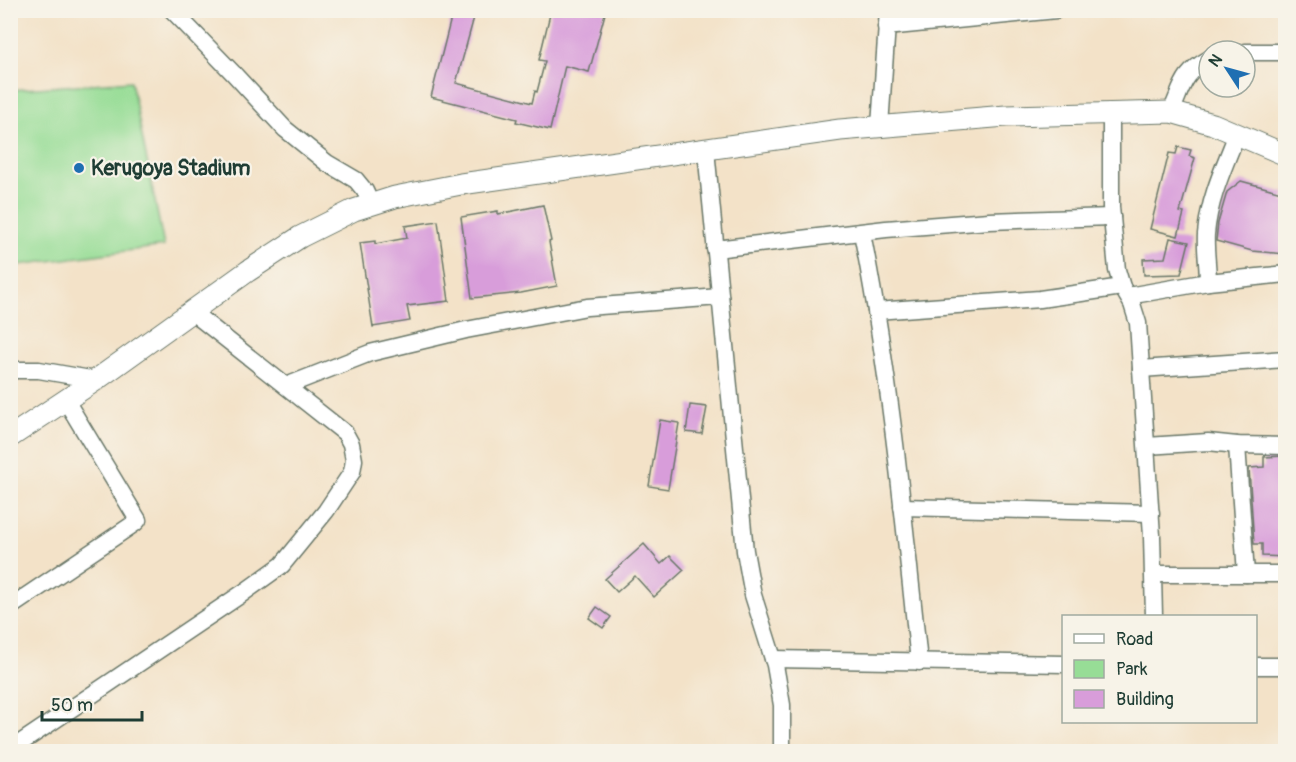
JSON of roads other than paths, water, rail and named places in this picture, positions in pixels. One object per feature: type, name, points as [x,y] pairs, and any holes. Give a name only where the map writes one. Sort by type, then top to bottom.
[{"type":"main road","points":[[10,438],[300,237],[335,218],[395,197],[461,184],[880,126],[1006,116],[1171,112],[1213,124],[1286,155]]},
{"type":"street","points":[[172,10],[285,129],[327,163],[356,180],[365,191],[371,204]]},
{"type":"street","points":[[880,126],[887,19],[1056,10]]},
{"type":"street","points":[[1257,51],[1286,52]]},
{"type":"street","points":[[1171,112],[1190,71],[1197,67]]},
{"type":"street","points":[[1111,113],[1112,217],[1117,270],[1138,323],[1151,513],[1154,615]]},
{"type":"street","points":[[1208,282],[1206,236],[1211,205],[1237,134]]},
{"type":"street","points":[[706,150],[745,551],[753,595],[773,658],[782,705],[783,752]]},
{"type":"street","points":[[715,249],[988,221],[1112,217]]},
{"type":"street","points":[[862,233],[876,311],[902,507],[919,662]]},
{"type":"street","points":[[876,311],[1125,292],[1286,274]]},
{"type":"street","points":[[286,386],[370,353],[466,330],[587,307],[720,297]]},
{"type":"street","points":[[10,750],[282,565],[326,511],[352,472],[354,460],[351,444],[345,433],[192,312]]},
{"type":"street","points":[[1141,369],[1286,359]]},
{"type":"street","points":[[10,370],[39,370],[96,380]]},
{"type":"street","points":[[10,607],[138,520],[65,399]]},
{"type":"street","points":[[1147,446],[1208,442],[1237,446],[1286,446]]},
{"type":"street","points":[[1237,446],[1246,574]]},
{"type":"street","points":[[902,507],[1151,513]]},
{"type":"street","points":[[1153,574],[1286,574]]},
{"type":"street","points":[[773,658],[1062,664]]},
{"type":"street","points":[[1257,666],[1286,666]]},
{"type":"place","name":"Kerugoya Stadium","points":[[79,168]]}]
